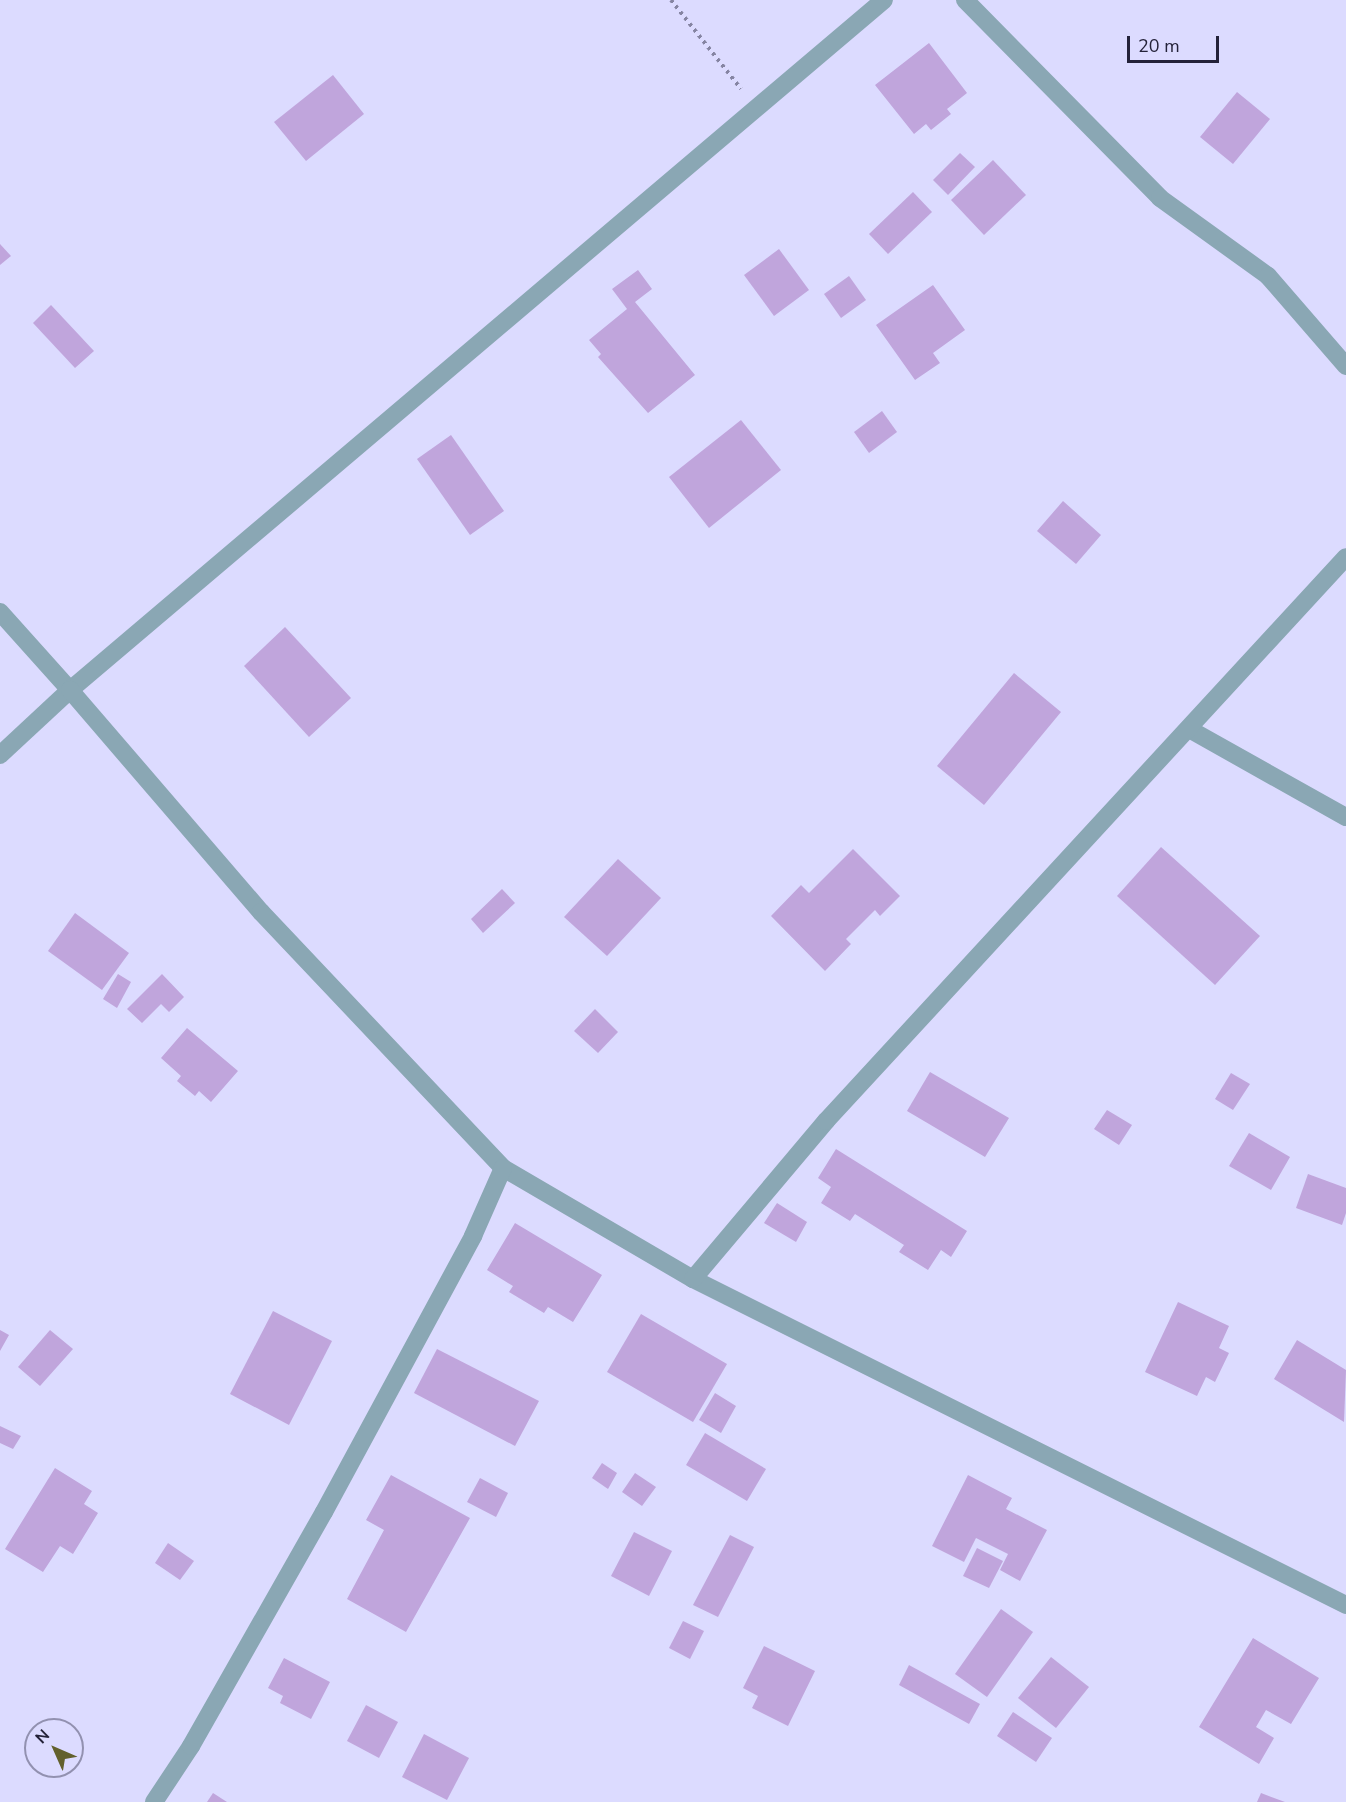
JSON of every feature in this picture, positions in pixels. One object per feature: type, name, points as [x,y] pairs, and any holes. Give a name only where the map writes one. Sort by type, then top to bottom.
[{"type":"street","points":[[0,755],[70,690],[884,0]]},
{"type":"street","points":[[965,0],[1160,198],[1268,276],[1346,366]]},
{"type":"street","points":[[693,1279],[826,1120],[1346,557]]},
{"type":"street","points":[[0,612],[261,912],[503,1168],[693,1279],[1346,1605]]},
{"type":"street","points":[[1189,729],[1346,816]]},
{"type":"street","points":[[154,1802],[191,1746],[324,1512],[473,1236],[503,1168]]},
{"type":"path","points":[[671,0],[757,109]]},
{"type":"building","points":[[929,43],[967,93],[947,109],[951,114],[931,130],[926,124],[914,134],[875,85]]},
{"type":"building","points":[[333,75],[364,114],[306,161],[274,122]]},
{"type":"building","points":[[1237,92],[1270,119],[1233,164],[1200,137]]},
{"type":"building","points":[[960,153],[975,167],[948,195],[933,180]]},
{"type":"building","points":[[993,160],[1026,195],[984,235],[951,200]]},
{"type":"building","points":[[913,192],[932,212],[888,254],[869,234]]},
{"type":"building","points":[[0,244],[11,256],[0,265]]},
{"type":"building","points":[[779,249],[809,290],[774,316],[744,275]]},
{"type":"building","points":[[638,270],[652,289],[635,302],[695,375],[648,413],[598,357],[601,354],[589,340],[627,309],[612,289]]},
{"type":"building","points":[[849,276],[866,300],[841,318],[824,294]]},
{"type":"building","points":[[933,285],[965,330],[933,353],[940,363],[915,380],[876,325]]},
{"type":"building","points":[[51,305],[94,351],[75,368],[33,323]]},
{"type":"building","points":[[882,411],[897,432],[869,453],[854,432]]},
{"type":"building","points":[[741,420],[781,470],[709,528],[669,477]]},
{"type":"building","points":[[451,435],[504,511],[470,535],[417,459]]},
{"type":"building","points":[[1063,501],[1101,535],[1076,564],[1037,531]]},
{"type":"building","points":[[285,627],[351,698],[309,737],[244,666]]},
{"type":"building","points":[[1014,673],[1061,712],[984,805],[937,766]]},
{"type":"building","points":[[1161,847],[1260,936],[1215,985],[1117,896]]},
{"type":"building","points":[[853,849],[900,896],[880,916],[875,910],[846,939],[851,944],[825,971],[771,916],[801,885],[809,893]]},
{"type":"building","points":[[618,859],[661,898],[607,956],[564,917]]},
{"type":"building","points":[[502,889],[515,903],[483,933],[471,919]]},
{"type":"building","points":[[75,913],[129,953],[102,990],[48,951]]},
{"type":"building","points":[[118,974],[131,982],[117,1008],[103,999]]},
{"type":"building","points":[[162,974],[184,997],[169,1012],[161,1004],[142,1023],[127,1009]]},
{"type":"building","points":[[595,1009],[618,1032],[598,1053],[574,1031]]},
{"type":"building","points":[[187,1028],[238,1071],[211,1102],[199,1091],[195,1096],[177,1081],[181,1076],[161,1058]]},
{"type":"building","points":[[930,1072],[1009,1118],[985,1157],[907,1111]]},
{"type":"building","points":[[1231,1073],[1250,1084],[1233,1110],[1215,1099]]},
{"type":"building","points":[[1107,1110],[1132,1125],[1119,1145],[1094,1129]]},
{"type":"building","points":[[1249,1133],[1290,1157],[1271,1190],[1229,1166]]},
{"type":"building","points":[[836,1149],[967,1231],[951,1257],[941,1250],[928,1270],[899,1252],[904,1245],[855,1214],[850,1221],[821,1203],[831,1187],[818,1178]]},
{"type":"building","points":[[1308,1174],[1346,1188],[1346,1213],[1342,1225],[1296,1208]]},
{"type":"building","points":[[777,1203],[807,1222],[796,1242],[764,1223]]},
{"type":"building","points":[[515,1223],[602,1275],[573,1322],[548,1307],[544,1313],[509,1292],[513,1286],[487,1270]]},
{"type":"building","points":[[1178,1302],[1229,1326],[1219,1348],[1229,1353],[1215,1382],[1206,1377],[1197,1396],[1145,1372]]},
{"type":"building","points":[[273,1311],[332,1341],[289,1425],[230,1394]]},
{"type":"building","points":[[641,1314],[727,1364],[693,1422],[607,1372]]},
{"type":"building","points":[[0,1330],[9,1335],[0,1351]]},
{"type":"building","points":[[50,1330],[73,1349],[40,1386],[18,1367]]},
{"type":"building","points":[[1297,1340],[1346,1370],[1344,1422],[1274,1379]]},
{"type":"building","points":[[437,1349],[539,1401],[515,1446],[414,1393]]},
{"type":"building","points":[[715,1393],[736,1406],[721,1433],[699,1420]]},
{"type":"building","points":[[0,1426],[21,1436],[13,1449],[0,1443]]},
{"type":"building","points":[[705,1433],[766,1469],[747,1501],[686,1465]]},
{"type":"building","points":[[602,1463],[617,1473],[608,1489],[592,1478]]},
{"type":"building","points":[[55,1468],[92,1491],[84,1504],[98,1513],[73,1554],[60,1546],[43,1572],[5,1549]]},
{"type":"building","points":[[635,1473],[656,1487],[642,1506],[622,1492]]},
{"type":"building","points":[[391,1475],[470,1518],[406,1632],[347,1599],[384,1530],[366,1520]]},
{"type":"building","points":[[968,1475],[1012,1498],[1006,1509],[1047,1530],[1020,1581],[1000,1570],[1008,1554],[976,1538],[964,1562],[932,1546]]},
{"type":"building","points":[[480,1478],[508,1493],[496,1517],[467,1502]]},
{"type":"building","points":[[634,1532],[672,1551],[649,1596],[611,1576]]},
{"type":"building","points":[[730,1535],[754,1547],[718,1617],[693,1605]]},
{"type":"building","points":[[168,1543],[194,1561],[180,1580],[155,1563]]},
{"type":"building","points":[[977,1548],[1003,1561],[989,1588],[963,1576]]},
{"type":"building","points":[[1001,1609],[1033,1632],[987,1697],[955,1674]]},
{"type":"building","points":[[683,1621],[704,1631],[690,1659],[669,1648]]},
{"type":"building","points":[[1253,1638],[1319,1678],[1291,1724],[1266,1710],[1256,1727],[1274,1738],[1259,1764],[1199,1727]]},
{"type":"building","points":[[764,1646],[815,1671],[788,1726],[752,1708],[758,1696],[743,1688]]},
{"type":"building","points":[[1051,1657],[1089,1687],[1056,1728],[1018,1698]]},
{"type":"building","points":[[284,1658],[330,1682],[311,1719],[280,1703],[283,1696],[268,1688]]},
{"type":"building","points":[[909,1665],[980,1704],[969,1724],[899,1685]]},
{"type":"building","points":[[366,1705],[398,1722],[379,1758],[347,1741]]},
{"type":"building","points":[[1013,1712],[1052,1738],[1036,1762],[997,1736]]},
{"type":"building","points":[[424,1734],[469,1758],[447,1800],[402,1777]]},
{"type":"building","points":[[213,1793],[227,1802],[207,1802]]},
{"type":"building","points":[[1261,1793],[1285,1802],[1257,1802]]}]
